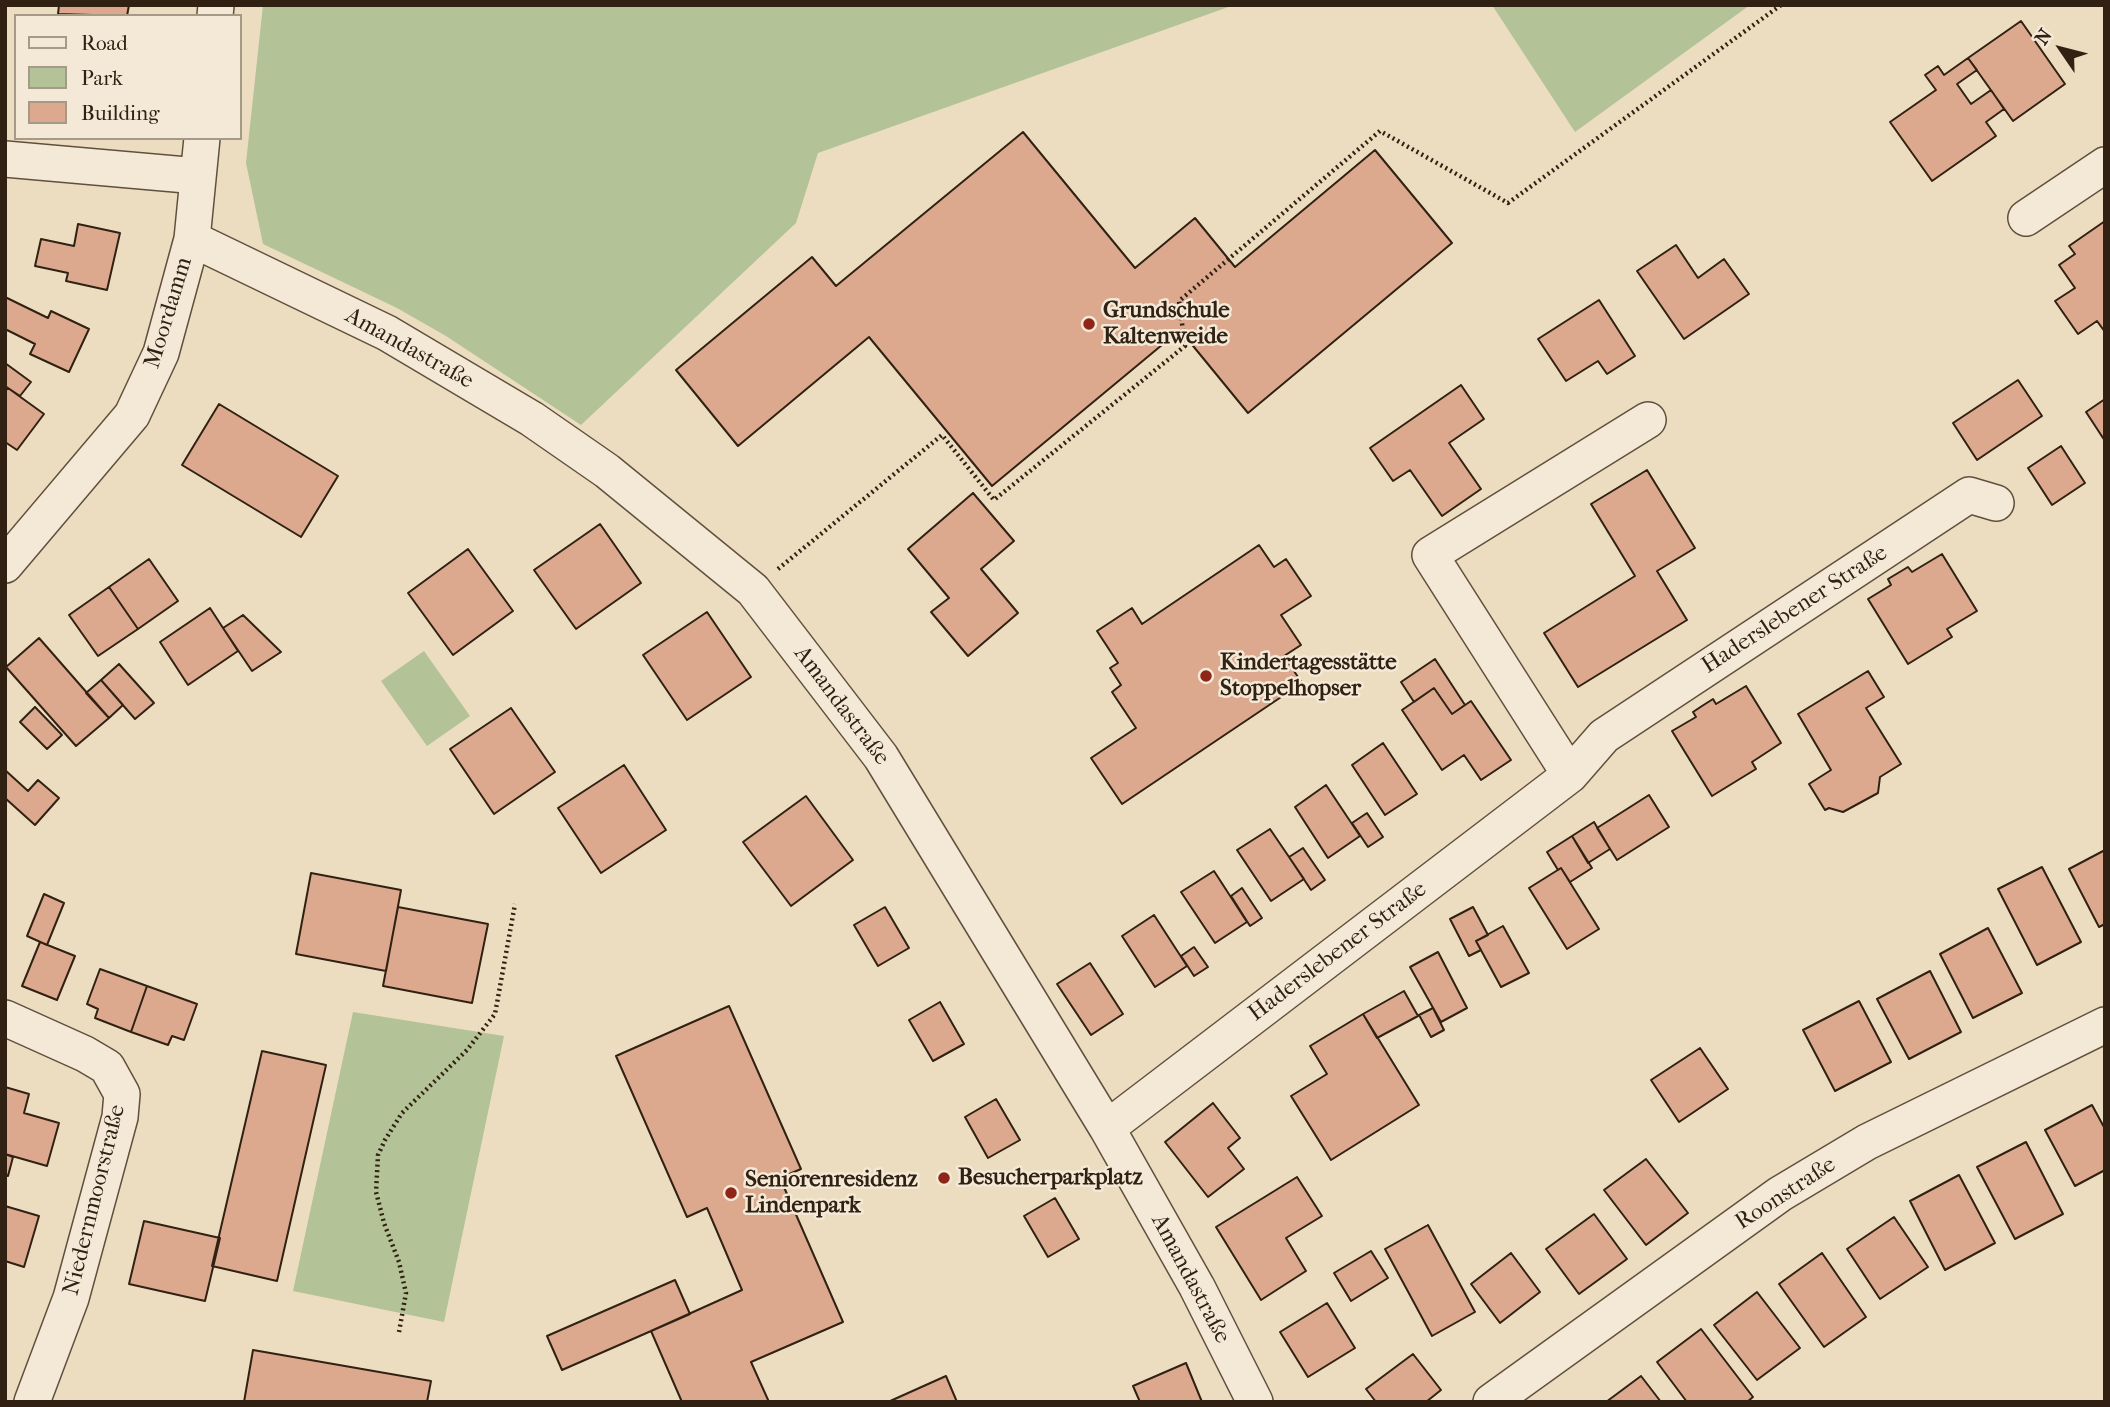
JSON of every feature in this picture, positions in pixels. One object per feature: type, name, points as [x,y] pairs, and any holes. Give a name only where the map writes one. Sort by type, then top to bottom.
[{"type":"street","name":"Moordamm","points":[[5,565],[132,415],[161,353],[192,239],[202,140]]},
{"type":"street","points":[[5,159],[198,176]]},
{"type":"street","points":[[2026,218],[2105,165]]},
{"type":"street","name":"Amandastraße","points":[[192,239],[387,333],[532,419],[607,471],[752,590],[881,757],[1107,1128],[1197,1287],[1255,1402]]},
{"type":"street","points":[[1570,775],[1430,555],[1648,420]]},
{"type":"street","name":"Haderslebener Straße","points":[[1107,1128],[1570,775],[1604,736],[1969,495],[1996,503]]},
{"type":"street","name":"Niedernmoorstraße","points":[[5,1018],[85,1054],[107,1067],[122,1094],[120,1117],[71,1298],[32,1402]]},
{"type":"street","name":"Roonstraße","points":[[1491,1402],[1780,1194],[1867,1142],[2105,1025]]},
{"type":"path","points":[[752,590],[942,435],[994,500],[1185,346],[1179,301],[1380,131],[1508,202],[1781,5]]},
{"type":"path","points":[[399,1332],[406,1293],[399,1262],[376,1192],[378,1155],[384,1140],[402,1113],[467,1050],[495,1014],[515,904]]},
{"type":"green space","points":[[263,5],[1234,5],[818,153],[796,223],[581,425],[446,336],[397,308],[263,244],[246,163]]},
{"type":"green space","points":[[1492,5],[1750,5],[1575,132]]},
{"type":"green space","points":[[424,651],[470,716],[427,746],[381,681]]},
{"type":"green space","points":[[353,1012],[504,1036],[444,1322],[293,1291]]},
{"type":"building","points":[[59,5],[129,5],[127,14],[58,14]]},
{"type":"building","points":[[2021,21],[2065,84],[2013,121],[1968,58]]},
{"type":"building","points":[[1968,58],[1977,70],[1957,84],[1971,104],[1991,90],[2004,109],[1986,122],[1996,136],[1932,181],[1890,122],[1936,90],[1925,75],[1938,66],[1944,75]]},
{"type":"building","points":[[1023,132],[1135,268],[1195,218],[1235,267],[1375,150],[1452,243],[1248,413],[1180,330],[992,486],[869,337],[738,446],[676,370],[812,257],[836,286]]},
{"type":"building","points":[[2105,221],[2105,332],[2097,321],[2078,334],[2055,301],[2075,288],[2059,265],[2075,254],[2069,246]]},
{"type":"building","points":[[78,224],[120,233],[107,290],[66,281],[68,273],[35,266],[41,239],[74,246]]},
{"type":"building","points":[[1676,245],[1698,278],[1724,259],[1749,294],[1684,339],[1637,271]]},
{"type":"building","points":[[5,297],[48,318],[51,311],[89,329],[69,372],[30,354],[35,344],[5,329]]},
{"type":"building","points":[[1599,300],[1635,356],[1607,374],[1598,361],[1566,381],[1538,339]]},
{"type":"building","points":[[5,363],[31,382],[20,396],[5,386]]},
{"type":"building","points":[[2018,380],[2042,416],[1977,460],[1953,423]]},
{"type":"building","points":[[1461,385],[1484,419],[1449,443],[1481,489],[1442,516],[1410,470],[1393,481],[1370,448]]},
{"type":"building","points":[[8,388],[44,414],[17,450],[5,442],[5,391]]},
{"type":"building","points":[[2105,399],[2105,441],[2086,412]]},
{"type":"building","points":[[219,404],[338,476],[301,537],[182,465]]},
{"type":"building","points":[[2061,446],[2085,483],[2052,505],[2028,468]]},
{"type":"building","points":[[1647,470],[1695,548],[1657,571],[1687,620],[1578,687],[1544,633],[1635,576],[1591,504]]},
{"type":"building","points":[[973,493],[1014,541],[981,569],[1018,613],[968,656],[931,612],[949,598],[908,549]]},
{"type":"building","points":[[600,524],[641,583],[576,629],[534,570]]},
{"type":"building","name":"Kindertagesstätte Stoppelhopser","points":[[1259,545],[1274,567],[1286,559],[1311,596],[1281,615],[1301,645],[1284,656],[1302,683],[1122,804],[1091,758],[1136,728],[1112,692],[1121,685],[1110,668],[1118,663],[1097,631],[1132,608],[1142,624]]},
{"type":"building","points":[[468,549],[513,611],[453,655],[408,593]]},
{"type":"building","points":[[1942,554],[1977,611],[1947,629],[1952,637],[1908,664],[1868,599],[1891,585],[1888,579],[1908,567],[1912,572]]},
{"type":"building","points":[[149,559],[178,601],[138,629],[109,587]]},
{"type":"building","points":[[109,587],[138,629],[98,656],[69,615]]},
{"type":"building","points":[[210,608],[238,651],[188,685],[160,642]]},
{"type":"building","points":[[707,612],[751,677],[687,720],[643,655]]},
{"type":"building","points":[[243,615],[281,652],[252,671],[223,628]]},
{"type":"building","points":[[39,638],[109,718],[76,746],[6,667]]},
{"type":"building","points":[[1435,659],[1465,705],[1452,714],[1434,688],[1414,702],[1401,682]]},
{"type":"building","points":[[119,664],[154,703],[135,719],[101,680]]},
{"type":"building","points":[[1868,671],[1884,697],[1866,708],[1901,764],[1880,777],[1878,793],[1843,812],[1829,808],[1825,810],[1809,784],[1831,770],[1798,714]]},
{"type":"building","points":[[101,680],[123,705],[109,718],[86,693]]},
{"type":"building","points":[[1746,686],[1781,743],[1752,762],[1756,769],[1712,796],[1672,731],[1696,717],[1693,712],[1713,699],[1716,704]]},
{"type":"building","points":[[1434,688],[1452,714],[1471,701],[1511,760],[1481,780],[1464,755],[1442,770],[1402,710]]},
{"type":"building","points":[[35,707],[62,735],[47,749],[20,722]]},
{"type":"building","points":[[511,708],[555,772],[494,814],[450,749]]},
{"type":"building","points":[[1383,743],[1417,794],[1385,815],[1352,765]]},
{"type":"building","points":[[624,765],[666,830],[601,873],[558,808]]},
{"type":"building","points":[[5,770],[28,791],[38,780],[59,798],[35,825],[5,798]]},
{"type":"building","points":[[1326,785],[1360,836],[1328,858],[1295,807]]},
{"type":"building","points":[[1649,795],[1669,827],[1617,860],[1597,828]]},
{"type":"building","points":[[806,796],[853,860],[791,906],[743,842]]},
{"type":"building","points":[[1367,813],[1383,837],[1368,847],[1352,823]]},
{"type":"building","points":[[1594,822],[1610,849],[1588,863],[1572,836]]},
{"type":"building","points":[[1270,829],[1304,879],[1271,901],[1237,850]]},
{"type":"building","points":[[1572,836],[1592,868],[1570,882],[1561,868],[1558,870],[1547,852]]},
{"type":"building","points":[[1303,848],[1325,880],[1311,890],[1289,857]]},
{"type":"building","points":[[2105,850],[2105,924],[2099,927],[2069,869]]},
{"type":"building","points":[[2042,867],[2081,942],[2037,965],[1998,889]]},
{"type":"building","points":[[1561,868],[1599,929],[1567,949],[1529,888]]},
{"type":"building","points":[[1214,871],[1247,922],[1215,943],[1181,892]]},
{"type":"building","points":[[311,873],[401,890],[386,971],[296,954]]},
{"type":"building","points":[[1242,888],[1262,918],[1250,926],[1231,896]]},
{"type":"building","points":[[44,894],[64,903],[47,945],[27,936]]},
{"type":"building","points":[[398,907],[488,924],[472,1003],[383,986]]},
{"type":"building","points":[[885,907],[909,948],[878,966],[854,925]]},
{"type":"building","points":[[1473,907],[1488,935],[1476,941],[1481,950],[1469,956],[1450,919]]},
{"type":"building","points":[[1154,915],[1187,966],[1155,987],[1122,936]]},
{"type":"building","points":[[1503,926],[1529,973],[1501,987],[1476,941]]},
{"type":"building","points":[[1988,928],[2022,993],[1973,1018],[1940,954]]},
{"type":"building","points":[[40,942],[75,956],[57,1000],[22,986]]},
{"type":"building","points":[[1194,947],[1208,967],[1194,976],[1181,956]]},
{"type":"building","points":[[1438,952],[1467,1008],[1441,1022],[1410,967]]},
{"type":"building","points":[[1090,963],[1123,1014],[1091,1035],[1057,984]]},
{"type":"building","points":[[100,969],[147,986],[131,1032],[95,1018],[98,1009],[87,1004]]},
{"type":"building","points":[[1930,971],[1961,1032],[1909,1059],[1877,999]]},
{"type":"building","points":[[147,986],[197,1004],[184,1040],[172,1036],[168,1045],[131,1032]]},
{"type":"building","points":[[1404,991],[1418,1016],[1377,1038],[1363,1014]]},
{"type":"building","points":[[1859,1001],[1891,1062],[1835,1091],[1803,1030]]},
{"type":"building","points":[[940,1002],[964,1044],[933,1061],[909,1020]]},
{"type":"building","name":"Seniorenresidenz Lindenpark","points":[[729,1006],[801,1169],[780,1178],[843,1322],[751,1362],[769,1402],[682,1402],[651,1331],[742,1290],[707,1208],[687,1217],[616,1056]]},
{"type":"building","points":[[1433,1008],[1444,1030],[1431,1037],[1419,1015]]},
{"type":"building","points":[[1363,1014],[1419,1105],[1331,1160],[1291,1096],[1327,1074],[1310,1046]]},
{"type":"building","points":[[1700,1048],[1728,1089],[1679,1122],[1651,1080]]},
{"type":"building","points":[[262,1051],[326,1065],[277,1281],[212,1266]]},
{"type":"building","points":[[5,1087],[29,1094],[24,1113],[59,1123],[47,1166],[5,1154]]},
{"type":"building","points":[[996,1099],[1020,1140],[988,1158],[965,1117]]},
{"type":"building","points":[[1213,1103],[1240,1138],[1228,1148],[1244,1169],[1208,1197],[1165,1142]]},
{"type":"building","points":[[2092,1105],[2105,1129],[2105,1170],[2075,1186],[2045,1130]]},
{"type":"building","points":[[2026,1142],[2063,1214],[2015,1239],[1977,1167]]},
{"type":"building","points":[[5,1154],[13,1157],[8,1176],[5,1175]]},
{"type":"building","points":[[1646,1159],[1688,1213],[1646,1245],[1604,1190]]},
{"type":"building","points":[[1959,1175],[1995,1243],[1945,1270],[1910,1201]]},
{"type":"building","points":[[1297,1177],[1322,1216],[1286,1238],[1306,1271],[1261,1300],[1216,1227]]},
{"type":"building","points":[[1055,1198],[1079,1239],[1048,1257],[1024,1216]]},
{"type":"building","points":[[5,1206],[39,1216],[24,1267],[5,1261]]},
{"type":"building","points":[[1594,1214],[1627,1259],[1579,1294],[1546,1249]]},
{"type":"building","points":[[1894,1217],[1928,1267],[1880,1299],[1847,1249]]},
{"type":"building","points":[[144,1221],[220,1238],[205,1301],[129,1284]]},
{"type":"building","points":[[1428,1225],[1475,1312],[1432,1336],[1385,1249]]},
{"type":"building","points":[[1371,1251],[1388,1278],[1351,1301],[1334,1273]]},
{"type":"building","points":[[1511,1253],[1540,1292],[1500,1323],[1471,1284]]},
{"type":"building","points":[[1822,1253],[1866,1317],[1824,1347],[1779,1284]]},
{"type":"building","points":[[675,1280],[690,1314],[562,1370],[547,1336]]},
{"type":"building","points":[[1757,1292],[1800,1348],[1757,1380],[1714,1325]]},
{"type":"building","points":[[1327,1303],[1355,1348],[1308,1377],[1280,1332]]},
{"type":"building","points":[[1701,1329],[1753,1397],[1747,1402],[1687,1402],[1657,1362]]},
{"type":"building","points":[[253,1350],[431,1381],[427,1402],[244,1402]]},
{"type":"building","points":[[1413,1354],[1441,1390],[1426,1402],[1376,1402],[1366,1389]]},
{"type":"building","points":[[1186,1363],[1202,1402],[1140,1402],[1133,1386]]},
{"type":"building","points":[[946,1376],[957,1402],[888,1402]]},
{"type":"building","points":[[1641,1376],[1661,1402],[1606,1402]]},
{"type":"place","name":"Grundschule Kaltenweide","points":[[1089,324]]},
{"type":"place","name":"Kindertagesstätte Stoppelhopser","points":[[1206,676]]},
{"type":"place","name":"Besucherparkplatz","points":[[944,1178]]},
{"type":"place","name":"Seniorenresidenz Lindenpark","points":[[731,1193]]}]
